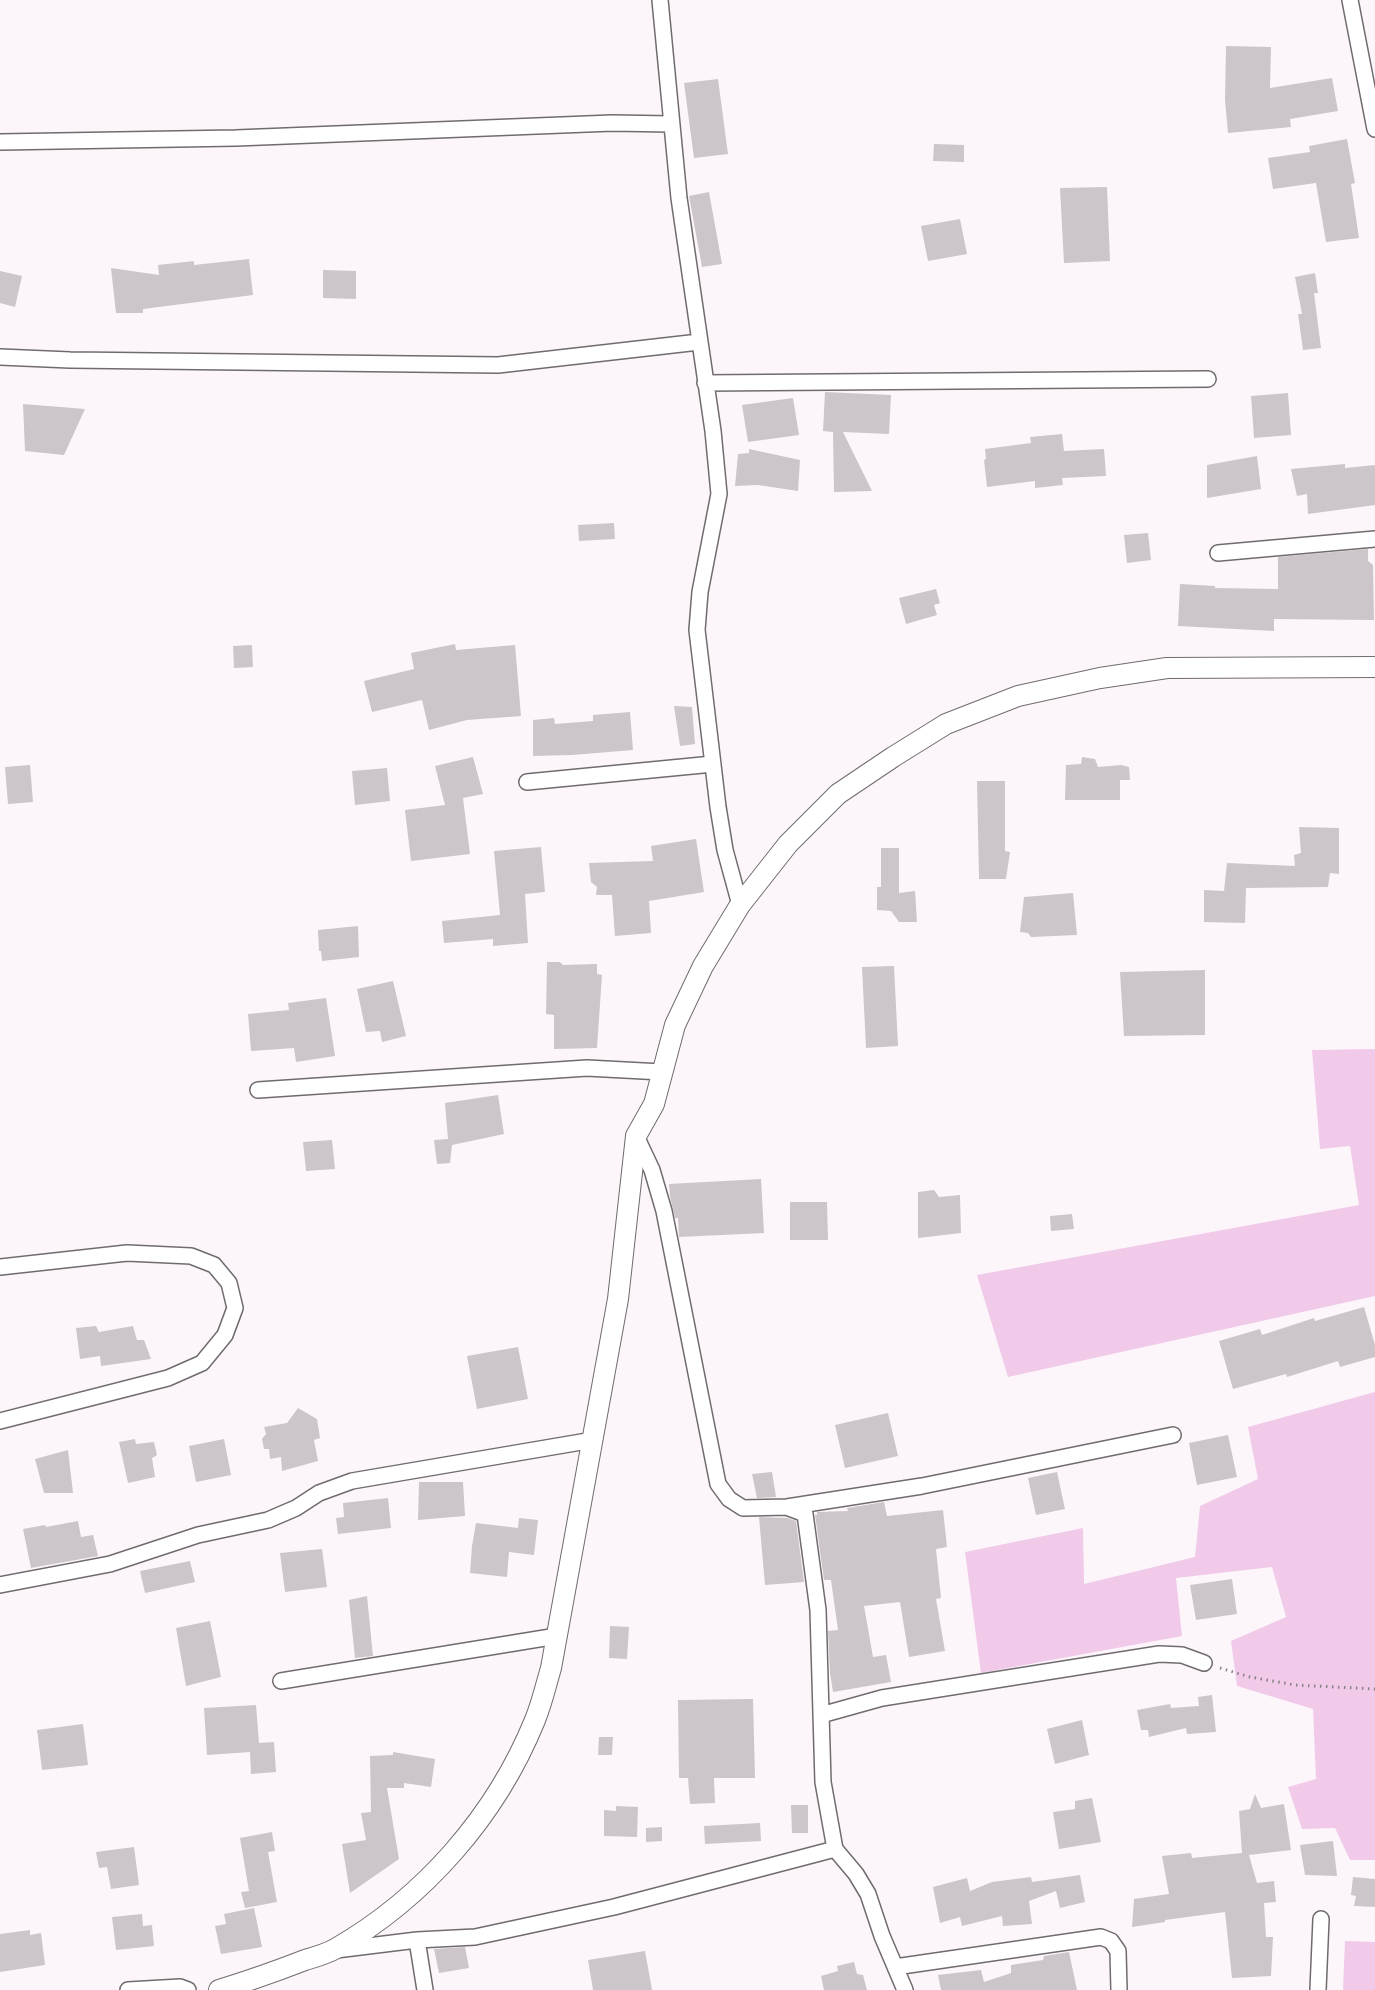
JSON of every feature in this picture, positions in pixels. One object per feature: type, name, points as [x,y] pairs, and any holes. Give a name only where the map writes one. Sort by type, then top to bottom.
[{"type":"main road","points":[[219,1990],[333,1950],[376,1922],[415,1891],[456,1850],[481,1817],[514,1765],[535,1719],[551,1668],[618,1299],[636,1136],[654,1104],[675,1026],[698,976],[740,905],[788,844],[838,794],[893,757],[946,724],[1018,696],[1100,678],[1167,668],[1375,668]]},
{"type":"street","points":[[660,0],[679,198],[713,431],[719,494],[700,592],[697,630],[725,850],[740,905]]},
{"type":"street","points":[[1350,0],[1370,80],[1375,129]]},
{"type":"street","points":[[0,142],[236,138],[612,123],[671,124]]},
{"type":"street","points":[[0,357],[70,360],[498,365],[699,342]]},
{"type":"street","points":[[705,382],[1208,379]]},
{"type":"street","points":[[1218,553],[1375,539]]},
{"type":"street","points":[[527,782],[713,764]]},
{"type":"street","points":[[258,1090],[587,1068],[662,1072]]},
{"type":"street","points":[[636,1136],[652,1170],[664,1211],[718,1484],[729,1499],[744,1508],[787,1508],[922,1486],[1173,1435]]},
{"type":"street","points":[[0,1268],[127,1253],[191,1256],[214,1264],[229,1283],[235,1308],[225,1335],[202,1363],[168,1378],[0,1421]]},
{"type":"street","points":[[0,1585],[110,1564],[198,1535],[268,1520],[297,1508],[319,1493],[352,1481],[593,1440]]},
{"type":"street","points":[[787,1508],[805,1514],[818,1610],[823,1782],[835,1849],[856,1874],[868,1894],[882,1936],[905,1990]]},
{"type":"street","points":[[281,1681],[557,1636]]},
{"type":"street","points":[[821,1715],[882,1698],[1159,1654],[1182,1655],[1204,1663]]},
{"type":"street","points":[[333,1950],[417,1940],[475,1937],[614,1907],[835,1849]]},
{"type":"street","points":[[1318,1990],[1321,1919]]},
{"type":"street","points":[[895,1967],[1101,1937],[1111,1941],[1118,1951],[1119,1990]]},
{"type":"street","points":[[417,1940],[425,1990]]},
{"type":"street","points":[[129,1990],[180,1987],[188,1990]]},
{"type":"path","points":[[1204,1663],[1250,1677],[1295,1685],[1375,1689]]},
{"type":"shaded area","points":[[1375,1049],[1375,1296],[1008,1377],[977,1275],[1359,1205],[1350,1146],[1320,1149],[1312,1050]]},
{"type":"shaded area","points":[[1375,1392],[1375,1860],[1350,1860],[1335,1828],[1302,1829],[1288,1787],[1316,1779],[1313,1709],[1237,1686],[1231,1641],[1286,1617],[1272,1567],[1176,1578],[1182,1636],[981,1673],[965,1552],[1083,1528],[1084,1584],[1195,1557],[1200,1506],[1258,1479],[1248,1427]]},
{"type":"shaded area","points":[[1345,1941],[1375,1942],[1375,1990],[1343,1990]]},
{"type":"building","points":[[1226,46],[1271,47],[1270,88],[1332,78],[1338,111],[1290,119],[1291,127],[1228,133],[1225,100]]},
{"type":"building","points":[[718,79],[728,154],[694,158],[684,83]]},
{"type":"building","points":[[1347,139],[1355,183],[1351,184],[1359,238],[1326,242],[1316,183],[1273,189],[1268,158],[1310,152],[1309,146]]},
{"type":"building","points":[[934,144],[964,145],[964,162],[933,161]]},
{"type":"building","points":[[1107,187],[1110,261],[1064,263],[1060,188]]},
{"type":"building","points":[[709,192],[722,264],[702,267],[689,196]]},
{"type":"building","points":[[960,219],[967,254],[928,261],[921,226]]},
{"type":"building","points":[[249,259],[253,295],[143,309],[143,313],[116,313],[111,268],[159,275],[158,265],[194,261],[194,265]]},
{"type":"building","points":[[323,270],[356,271],[356,299],[323,298]]},
{"type":"building","points":[[0,271],[22,276],[15,307],[0,303]]},
{"type":"building","points":[[1315,273],[1318,293],[1314,293],[1321,348],[1303,350],[1298,314],[1302,314],[1295,277]]},
{"type":"building","points":[[825,392],[891,395],[889,434],[843,432],[872,491],[834,492],[833,432],[823,431]]},
{"type":"building","points":[[1288,393],[1291,435],[1254,438],[1251,396]]},
{"type":"building","points":[[793,398],[799,435],[748,442],[742,405]]},
{"type":"building","points":[[23,404],[85,409],[64,455],[25,451]]},
{"type":"building","points":[[1062,434],[1064,451],[1104,449],[1106,476],[1062,478],[1063,485],[1035,488],[1035,481],[987,487],[985,449],[1031,443],[1030,437]]},
{"type":"building","points":[[749,449],[800,460],[798,491],[758,485],[735,486],[738,454],[749,453]]},
{"type":"building","points":[[1257,456],[1261,489],[1207,498],[1207,465]]},
{"type":"building","points":[[1345,464],[1345,468],[1375,465],[1375,505],[1308,514],[1307,494],[1297,496],[1291,469]]},
{"type":"building","points":[[614,523],[615,539],[579,541],[578,525]]},
{"type":"building","points":[[1148,533],[1151,560],[1127,563],[1124,535]]},
{"type":"building","points":[[1368,549],[1368,561],[1373,565],[1374,620],[1274,619],[1274,631],[1178,626],[1180,584],[1215,586],[1215,588],[1278,589],[1278,557]]},
{"type":"building","points":[[936,589],[940,603],[934,605],[937,615],[906,624],[899,598]]},
{"type":"building","points":[[455,644],[456,650],[515,645],[521,716],[467,720],[429,730],[422,700],[372,712],[364,681],[414,669],[411,653]]},
{"type":"building","points":[[252,645],[253,667],[234,668],[233,646]]},
{"type":"building","points":[[674,706],[692,707],[695,744],[680,746]]},
{"type":"building","points":[[630,712],[633,750],[533,756],[533,720],[554,718],[555,724],[593,721],[593,715]]},
{"type":"building","points":[[473,757],[483,794],[463,798],[470,854],[411,861],[405,810],[445,805],[435,766]]},
{"type":"building","points":[[1082,757],[1095,759],[1098,767],[1121,765],[1129,767],[1130,780],[1120,780],[1120,800],[1065,800],[1066,765],[1081,764]]},
{"type":"building","points":[[30,765],[33,802],[8,804],[5,767]]},
{"type":"building","points":[[387,768],[390,801],[355,805],[352,771]]},
{"type":"building","points":[[977,781],[1005,781],[1005,851],[1010,852],[1006,879],[979,879]]},
{"type":"building","points":[[1299,827],[1339,828],[1339,874],[1330,873],[1328,887],[1246,888],[1245,923],[1204,922],[1204,890],[1224,891],[1227,863],[1295,866],[1294,855],[1301,853]]},
{"type":"building","points":[[696,839],[704,892],[649,901],[651,933],[615,936],[612,895],[596,895],[597,887],[591,882],[589,863],[653,861],[651,846]]},
{"type":"building","points":[[541,847],[545,892],[525,894],[528,943],[493,946],[493,939],[444,943],[442,921],[500,915],[494,851]]},
{"type":"building","points":[[881,848],[899,848],[899,893],[915,891],[917,922],[899,922],[891,911],[877,910],[877,887],[881,887]]},
{"type":"building","points":[[1073,893],[1077,935],[1031,937],[1028,933],[1020,932],[1024,897]]},
{"type":"building","points":[[358,926],[359,957],[322,961],[318,930]]},
{"type":"building","points":[[547,962],[560,962],[563,965],[597,964],[597,974],[602,975],[597,1048],[554,1049],[554,1015],[546,1014]]},
{"type":"building","points":[[894,966],[898,1046],[866,1048],[862,967]]},
{"type":"building","points":[[1205,970],[1205,1035],[1124,1036],[1120,972]]},
{"type":"building","points":[[393,981],[406,1036],[382,1042],[380,1031],[366,1032],[357,989]]},
{"type":"building","points":[[326,998],[335,1056],[296,1062],[294,1048],[251,1051],[248,1014],[289,1010],[288,1003]]},
{"type":"building","points":[[498,1095],[504,1134],[452,1145],[450,1163],[437,1164],[434,1140],[448,1139],[445,1103]]},
{"type":"building","points":[[332,1140],[335,1169],[306,1171],[303,1142]]},
{"type":"building","points":[[761,1179],[764,1233],[679,1237],[678,1218],[675,1218],[669,1184]]},
{"type":"building","points":[[934,1190],[939,1197],[960,1195],[961,1233],[918,1238],[918,1192]]},
{"type":"building","points":[[790,1202],[827,1202],[828,1240],[790,1240]]},
{"type":"building","points":[[1072,1214],[1074,1229],[1051,1231],[1050,1216]]},
{"type":"building","points":[[1364,1307],[1375,1345],[1375,1357],[1340,1367],[1338,1361],[1287,1377],[1286,1374],[1233,1389],[1219,1341],[1260,1329],[1262,1335],[1314,1318],[1315,1321]]},
{"type":"building","points":[[96,1326],[99,1332],[133,1326],[137,1340],[144,1340],[151,1359],[101,1366],[100,1356],[80,1359],[76,1328]]},
{"type":"building","points":[[518,1347],[528,1399],[477,1409],[467,1356]]},
{"type":"building","points":[[298,1408],[317,1419],[320,1438],[314,1440],[318,1461],[282,1471],[281,1457],[270,1459],[269,1449],[264,1449],[262,1439],[266,1434],[264,1427],[287,1423]]},
{"type":"building","points":[[888,1413],[898,1456],[845,1468],[835,1425]]},
{"type":"building","points":[[1228,1435],[1237,1477],[1197,1485],[1189,1443]]},
{"type":"building","points":[[135,1439],[136,1444],[154,1442],[157,1455],[152,1458],[155,1477],[128,1483],[119,1442]]},
{"type":"building","points":[[224,1439],[231,1475],[196,1482],[189,1446]]},
{"type":"building","points":[[68,1450],[73,1493],[44,1493],[35,1459]]},
{"type":"building","points":[[772,1472],[776,1497],[757,1498],[752,1474]]},
{"type":"building","points":[[1057,1472],[1065,1509],[1036,1515],[1028,1478]]},
{"type":"building","points":[[419,1482],[463,1482],[465,1516],[418,1520]]},
{"type":"building","points":[[388,1498],[391,1528],[338,1534],[336,1518],[344,1517],[343,1503]]},
{"type":"building","points":[[884,1502],[887,1516],[943,1510],[947,1547],[936,1549],[941,1598],[936,1599],[945,1651],[909,1657],[900,1602],[864,1606],[873,1657],[886,1655],[891,1682],[833,1692],[828,1631],[838,1630],[831,1580],[824,1580],[815,1515],[817,1512],[848,1511],[847,1508]]},
{"type":"building","points":[[759,1517],[787,1518],[796,1521],[804,1582],[765,1585]]},
{"type":"building","points":[[519,1518],[538,1520],[534,1555],[509,1552],[507,1577],[470,1573],[476,1523],[518,1528]]},
{"type":"building","points":[[78,1521],[81,1537],[93,1535],[98,1556],[31,1568],[23,1529]]},
{"type":"building","points":[[322,1549],[327,1587],[285,1592],[280,1553]]},
{"type":"building","points":[[190,1561],[195,1582],[145,1593],[140,1571]]},
{"type":"building","points":[[1232,1579],[1237,1614],[1196,1620],[1190,1585]]},
{"type":"building","points":[[367,1596],[373,1656],[355,1658],[349,1600]]},
{"type":"building","points":[[210,1621],[221,1677],[186,1686],[176,1628]]},
{"type":"building","points":[[610,1626],[629,1627],[627,1659],[609,1658]]},
{"type":"building","points":[[1212,1695],[1216,1732],[1187,1734],[1186,1728],[1149,1737],[1148,1730],[1141,1730],[1137,1710],[1170,1704],[1171,1708],[1199,1706],[1198,1697]]},
{"type":"building","points":[[753,1699],[755,1778],[714,1778],[715,1803],[690,1804],[688,1778],[679,1778],[678,1700]]},
{"type":"building","points":[[256,1705],[259,1743],[274,1742],[276,1772],[251,1774],[250,1752],[207,1755],[204,1708]]},
{"type":"building","points":[[1082,1720],[1089,1755],[1055,1764],[1047,1729]]},
{"type":"building","points":[[83,1724],[88,1765],[42,1770],[37,1730]]},
{"type":"building","points":[[599,1737],[613,1737],[612,1755],[598,1755]]},
{"type":"building","points":[[393,1752],[435,1759],[431,1787],[404,1783],[404,1788],[387,1788],[399,1859],[350,1893],[342,1844],[366,1840],[361,1813],[371,1812],[370,1756],[393,1755]]},
{"type":"building","points":[[1255,1794],[1261,1808],[1284,1804],[1291,1850],[1249,1855],[1257,1883],[1274,1881],[1276,1902],[1264,1903],[1266,1937],[1273,1937],[1271,1976],[1232,1978],[1225,1912],[1132,1927],[1134,1899],[1169,1894],[1162,1856],[1191,1853],[1192,1858],[1242,1853],[1239,1811],[1250,1809]]},
{"type":"building","points":[[1092,1798],[1101,1842],[1059,1849],[1053,1812],[1075,1809],[1075,1801]]},
{"type":"building","points":[[791,1805],[808,1805],[808,1833],[792,1833]]},
{"type":"building","points":[[616,1806],[638,1807],[637,1837],[604,1836],[604,1810],[616,1811]]},
{"type":"building","points":[[760,1823],[761,1841],[705,1844],[704,1826]]},
{"type":"building","points":[[662,1827],[662,1841],[646,1842],[646,1828]]},
{"type":"building","points":[[272,1832],[275,1851],[268,1852],[277,1902],[245,1908],[241,1892],[249,1891],[240,1838]]},
{"type":"building","points":[[1333,1841],[1337,1876],[1305,1875],[1300,1845]]},
{"type":"building","points":[[134,1847],[139,1885],[111,1889],[107,1867],[99,1868],[96,1852]]},
{"type":"building","points":[[1080,1875],[1085,1902],[1060,1908],[1056,1891],[1029,1901],[1032,1924],[1003,1926],[1002,1916],[962,1926],[960,1917],[940,1923],[933,1887],[967,1878],[970,1891],[992,1882],[1031,1877],[1032,1882]]},
{"type":"building","points":[[1353,1877],[1375,1879],[1375,1907],[1354,1906],[1356,1896],[1351,1895]]},
{"type":"building","points":[[254,1908],[262,1947],[221,1954],[215,1926],[226,1924],[224,1914]]},
{"type":"building","points":[[142,1914],[143,1926],[152,1925],[154,1946],[116,1950],[112,1917]]},
{"type":"building","points":[[30,1930],[30,1935],[41,1933],[45,1965],[0,1972],[0,1934]]},
{"type":"building","points":[[465,1947],[469,1968],[439,1973],[434,1949]]},
{"type":"building","points":[[645,1951],[652,1990],[593,1990],[588,1960]]},
{"type":"building","points":[[1069,1952],[1077,1990],[941,1990],[938,1975],[981,1970],[984,1982],[1011,1973],[1011,1965],[1043,1960],[1044,1956]]},
{"type":"building","points":[[854,1962],[857,1974],[863,1975],[867,1990],[824,1990],[821,1976],[838,1971],[837,1966]]}]
